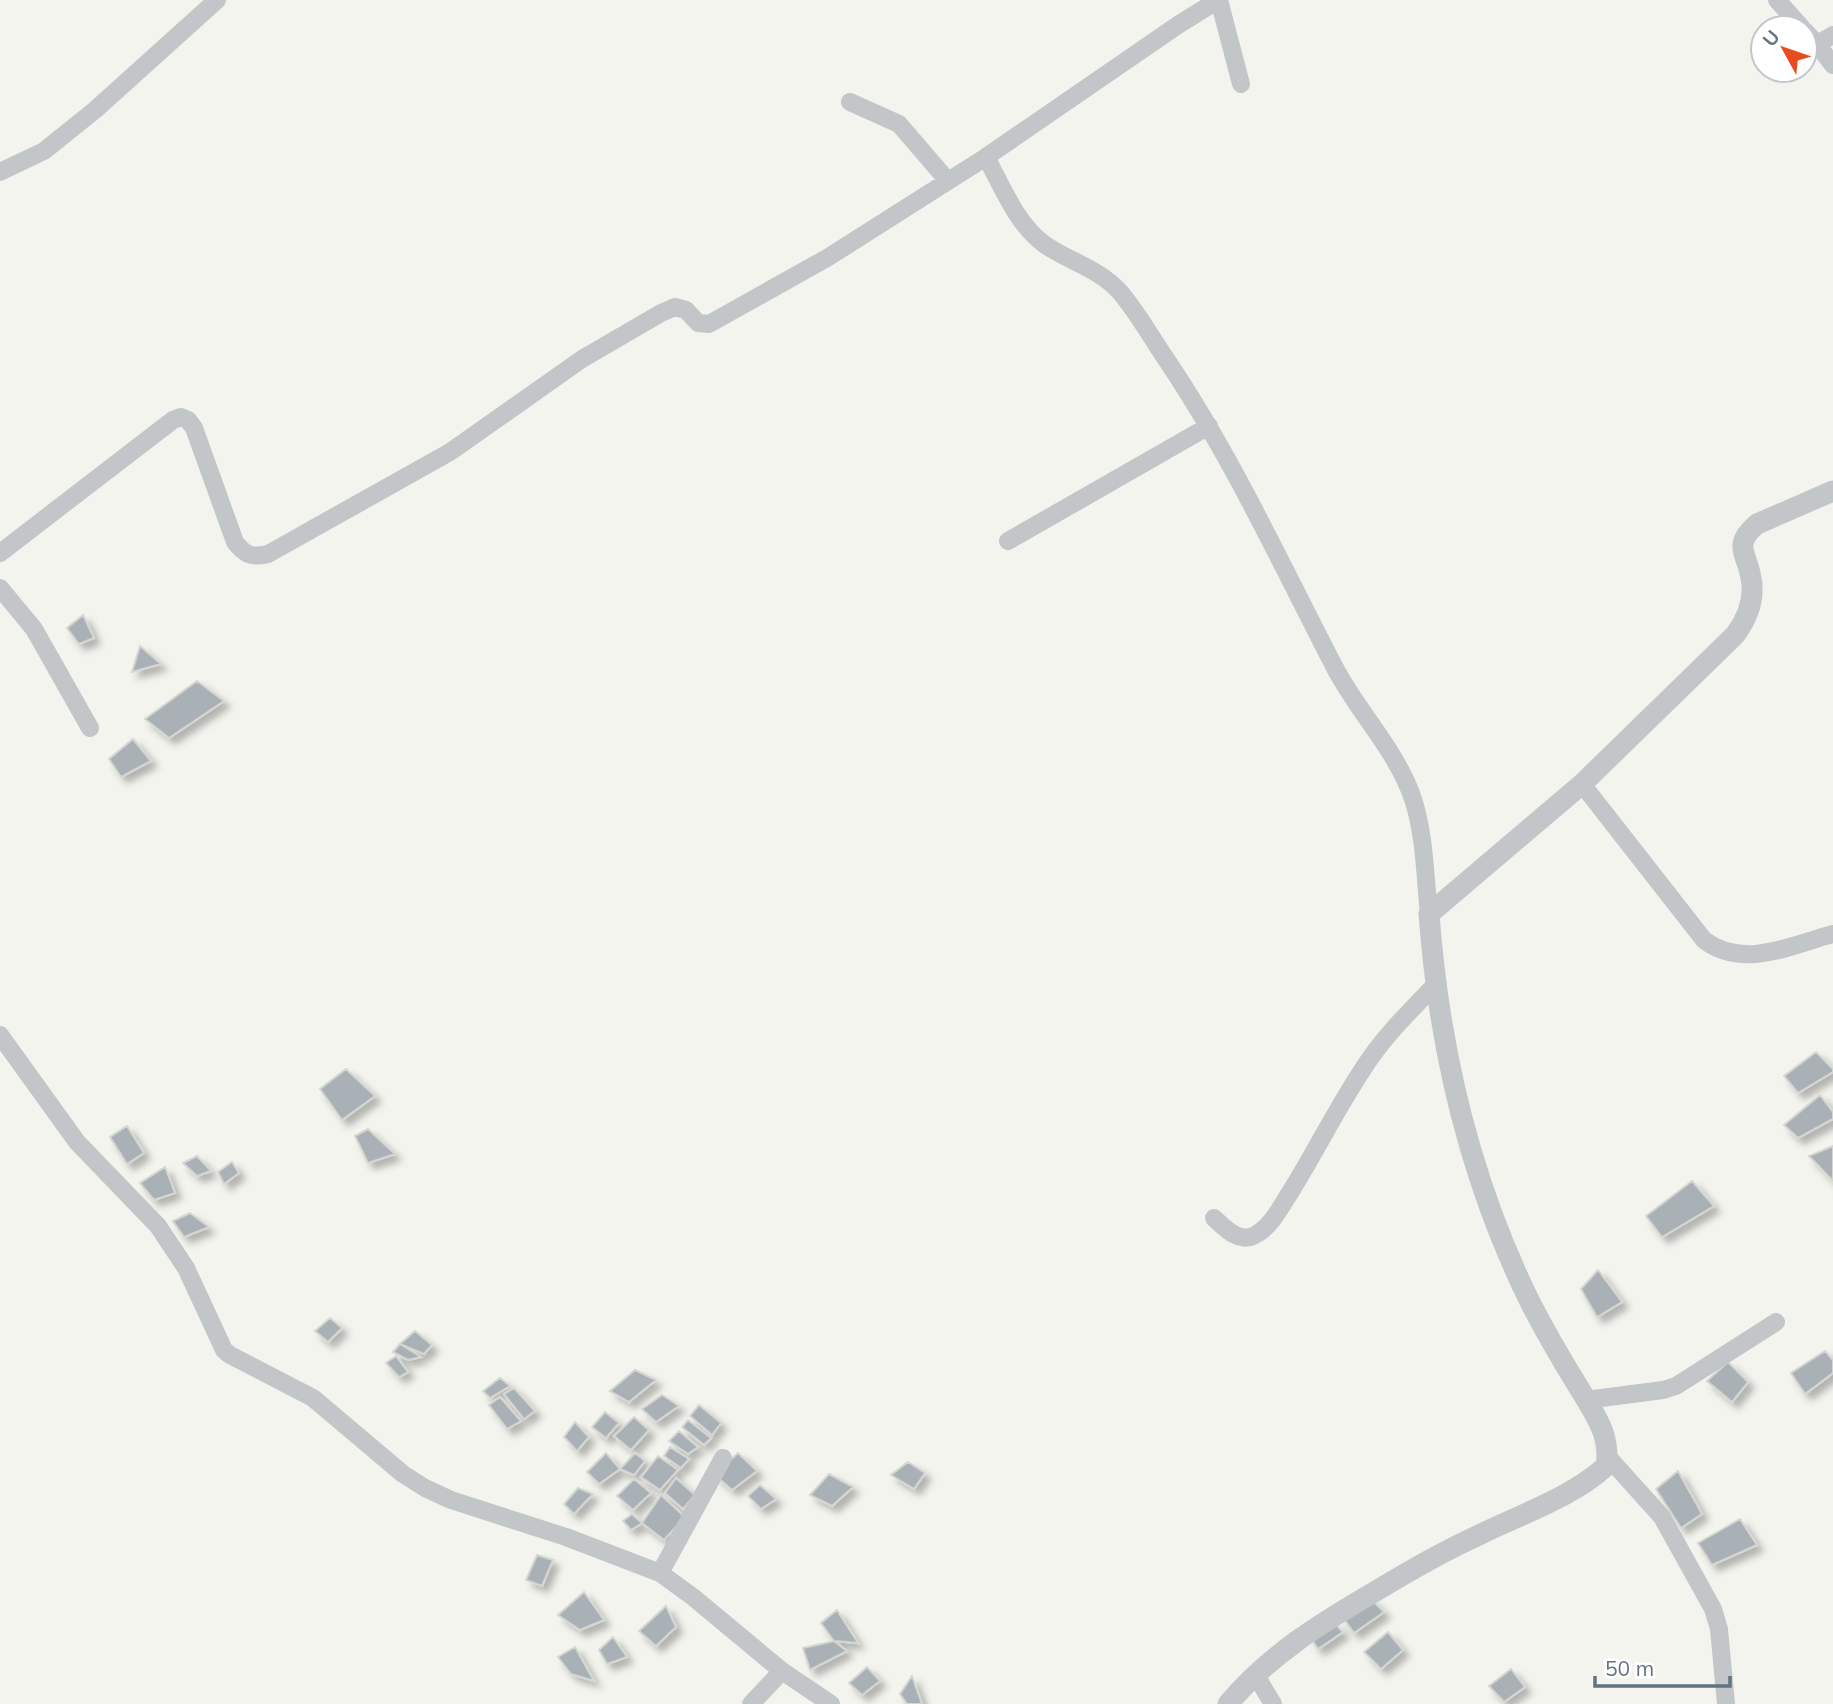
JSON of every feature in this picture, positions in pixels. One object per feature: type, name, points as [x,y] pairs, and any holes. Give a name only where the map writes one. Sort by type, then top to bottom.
[{"type":"street","points":[[0,172],[44,151],[95,110],[218,0]]},
{"type":"street","points":[[0,553],[173,420],[181,417],[188,420],[194,428],[235,542],[243,553],[255,557],[268,554],[450,452],[582,359],[660,313],[676,307],[686,310],[698,323],[709,324],[827,258],[986,157],[1218,0],[1241,84]]},
{"type":"street","points":[[1777,0],[1789,14]]},
{"type":"street","points":[[1819,48],[1833,65]]},
{"type":"street","points":[[850,102],[899,124],[948,181]]},
{"type":"street","points":[[986,157],[1019,219],[1030,233],[1046,245],[1096,272],[1120,292],[1209,426],[1240,481],[1336,670],[1402,774],[1413,800],[1420,830],[1437,983],[1451,1072],[1475,1167],[1519,1279],[1547,1335],[1603,1433],[1608,1457],[1606,1466],[1586,1482],[1460,1544],[1301,1636],[1255,1674],[1228,1704]]},
{"type":"street","points":[[1008,541],[1209,426]]},
{"type":"street","points":[[1429,915],[1582,783],[1681,689],[1742,626],[1748,614],[1752,593],[1751,578],[1742,548],[1748,532],[1757,524],[1833,491]]},
{"type":"street","points":[[0,588],[34,629],[90,728]]},
{"type":"street","points":[[1582,783],[1704,940],[1716,949],[1738,955],[1762,953],[1833,934]]},
{"type":"street","points":[[1214,1218],[1238,1237],[1246,1239],[1254,1236],[1270,1222],[1301,1176],[1362,1070],[1399,1022],[1437,983]]},
{"type":"street","points":[[0,1035],[77,1142],[158,1226],[186,1268],[224,1350],[230,1355],[313,1398],[403,1474],[425,1488],[451,1500],[566,1536],[660,1573],[782,1671],[831,1704]]},
{"type":"street","points":[[1586,1400],[1676,1386],[1776,1322]]},
{"type":"street","points":[[1608,1457],[1662,1517],[1713,1609],[1719,1629],[1726,1704]]},
{"type":"street","points":[[660,1573],[723,1458]]},
{"type":"street","points":[[751,1704],[782,1671]]},
{"type":"street","points":[[1255,1674],[1273,1704]]},
{"type":"building","points":[[83,615],[94,638],[79,644],[67,628]]},
{"type":"building","points":[[140,646],[161,664],[132,672]]},
{"type":"building","points":[[197,681],[224,701],[169,738],[145,719]]},
{"type":"building","points":[[133,739],[151,761],[121,777],[109,759]]},
{"type":"building","points":[[1816,1052],[1833,1072],[1798,1093],[1784,1076]]},
{"type":"building","points":[[346,1069],[375,1096],[342,1120],[320,1089]]},
{"type":"building","points":[[1820,1095],[1833,1112],[1833,1119],[1798,1138],[1784,1125]]},
{"type":"building","points":[[127,1126],[144,1153],[127,1164],[110,1137]]},
{"type":"building","points":[[368,1129],[395,1154],[368,1163],[355,1136]]},
{"type":"building","points":[[1833,1146],[1833,1181],[1809,1156]]},
{"type":"building","points":[[197,1156],[211,1171],[197,1176],[183,1163]]},
{"type":"building","points":[[232,1162],[239,1173],[224,1184],[218,1172]]},
{"type":"building","points":[[165,1167],[175,1193],[154,1200],[140,1183]]},
{"type":"building","points":[[1692,1181],[1714,1206],[1662,1237],[1646,1216]]},
{"type":"building","points":[[190,1213],[209,1227],[184,1237],[173,1221]]},
{"type":"building","points":[[1598,1270],[1622,1302],[1597,1317],[1581,1289]]},
{"type":"building","points":[[330,1318],[342,1328],[328,1342],[315,1331]]},
{"type":"building","points":[[415,1331],[432,1345],[424,1354],[400,1344]]},
{"type":"building","points":[[400,1344],[421,1357],[408,1360],[393,1352]]},
{"type":"building","points":[[1825,1351],[1833,1360],[1833,1373],[1805,1394],[1791,1373]]},
{"type":"building","points":[[396,1356],[408,1372],[399,1377],[386,1363]]},
{"type":"building","points":[[1728,1362],[1748,1382],[1732,1402],[1707,1381]]},
{"type":"building","points":[[635,1370],[656,1380],[629,1402],[610,1391]]},
{"type":"building","points":[[500,1378],[510,1386],[490,1398],[483,1391]]},
{"type":"building","points":[[514,1388],[535,1411],[524,1419],[504,1394]]},
{"type":"building","points":[[662,1395],[679,1406],[656,1422],[642,1409]]},
{"type":"building","points":[[500,1397],[521,1421],[507,1429],[489,1405]]},
{"type":"building","points":[[699,1405],[721,1423],[712,1435],[690,1416]]},
{"type":"building","points":[[605,1412],[619,1423],[606,1438],[592,1427]]},
{"type":"building","points":[[634,1417],[649,1430],[631,1450],[614,1436]]},
{"type":"building","points":[[688,1420],[711,1438],[704,1445],[682,1427]]},
{"type":"building","points":[[575,1422],[589,1437],[577,1451],[564,1437]]},
{"type":"building","points":[[679,1431],[698,1447],[688,1454],[669,1441]]},
{"type":"building","points":[[670,1447],[689,1459],[681,1468],[664,1456]]},
{"type":"building","points":[[606,1453],[620,1469],[599,1484],[587,1472]]},
{"type":"building","points":[[635,1453],[645,1461],[634,1475],[620,1469]]},
{"type":"building","points":[[738,1453],[757,1471],[732,1490],[714,1474]]},
{"type":"building","points":[[658,1456],[678,1470],[660,1490],[641,1477]]},
{"type":"building","points":[[908,1462],[925,1473],[914,1489],[891,1475]]},
{"type":"building","points":[[1678,1471],[1702,1514],[1681,1528],[1656,1489]]},
{"type":"building","points":[[829,1474],[853,1487],[832,1506],[810,1495]]},
{"type":"building","points":[[676,1478],[695,1495],[683,1509],[665,1493]]},
{"type":"building","points":[[634,1479],[651,1493],[633,1510],[617,1496]]},
{"type":"building","points":[[760,1485],[776,1499],[761,1509],[748,1496]]},
{"type":"building","points":[[578,1488],[593,1494],[574,1514],[564,1504]]},
{"type":"building","points":[[661,1495],[685,1517],[664,1540],[642,1523]]},
{"type":"building","points":[[632,1514],[642,1523],[631,1530],[623,1521]]},
{"type":"building","points":[[1740,1519],[1757,1545],[1712,1565],[1698,1543]]},
{"type":"building","points":[[537,1555],[553,1560],[542,1586],[526,1580]]},
{"type":"building","points":[[584,1592],[604,1620],[580,1630],[558,1615]]},
{"type":"building","points":[[1371,1599],[1384,1612],[1354,1633],[1342,1616]]},
{"type":"building","points":[[666,1606],[676,1627],[656,1646],[639,1631]]},
{"type":"building","points":[[837,1610],[858,1643],[834,1641],[821,1623]]},
{"type":"building","points":[[1334,1623],[1343,1632],[1318,1649],[1310,1637]]},
{"type":"building","points":[[1388,1632],[1403,1650],[1381,1669],[1364,1652]]},
{"type":"building","points":[[613,1637],[627,1657],[607,1664],[599,1650]]},
{"type":"building","points":[[834,1641],[847,1651],[810,1670],[803,1648]]},
{"type":"building","points":[[575,1647],[594,1681],[571,1674],[558,1657]]},
{"type":"building","points":[[867,1667],[880,1681],[862,1695],[849,1683]]},
{"type":"building","points":[[1511,1669],[1525,1687],[1504,1702],[1489,1686]]},
{"type":"building","points":[[912,1676],[922,1704],[907,1704],[900,1694]]}]
